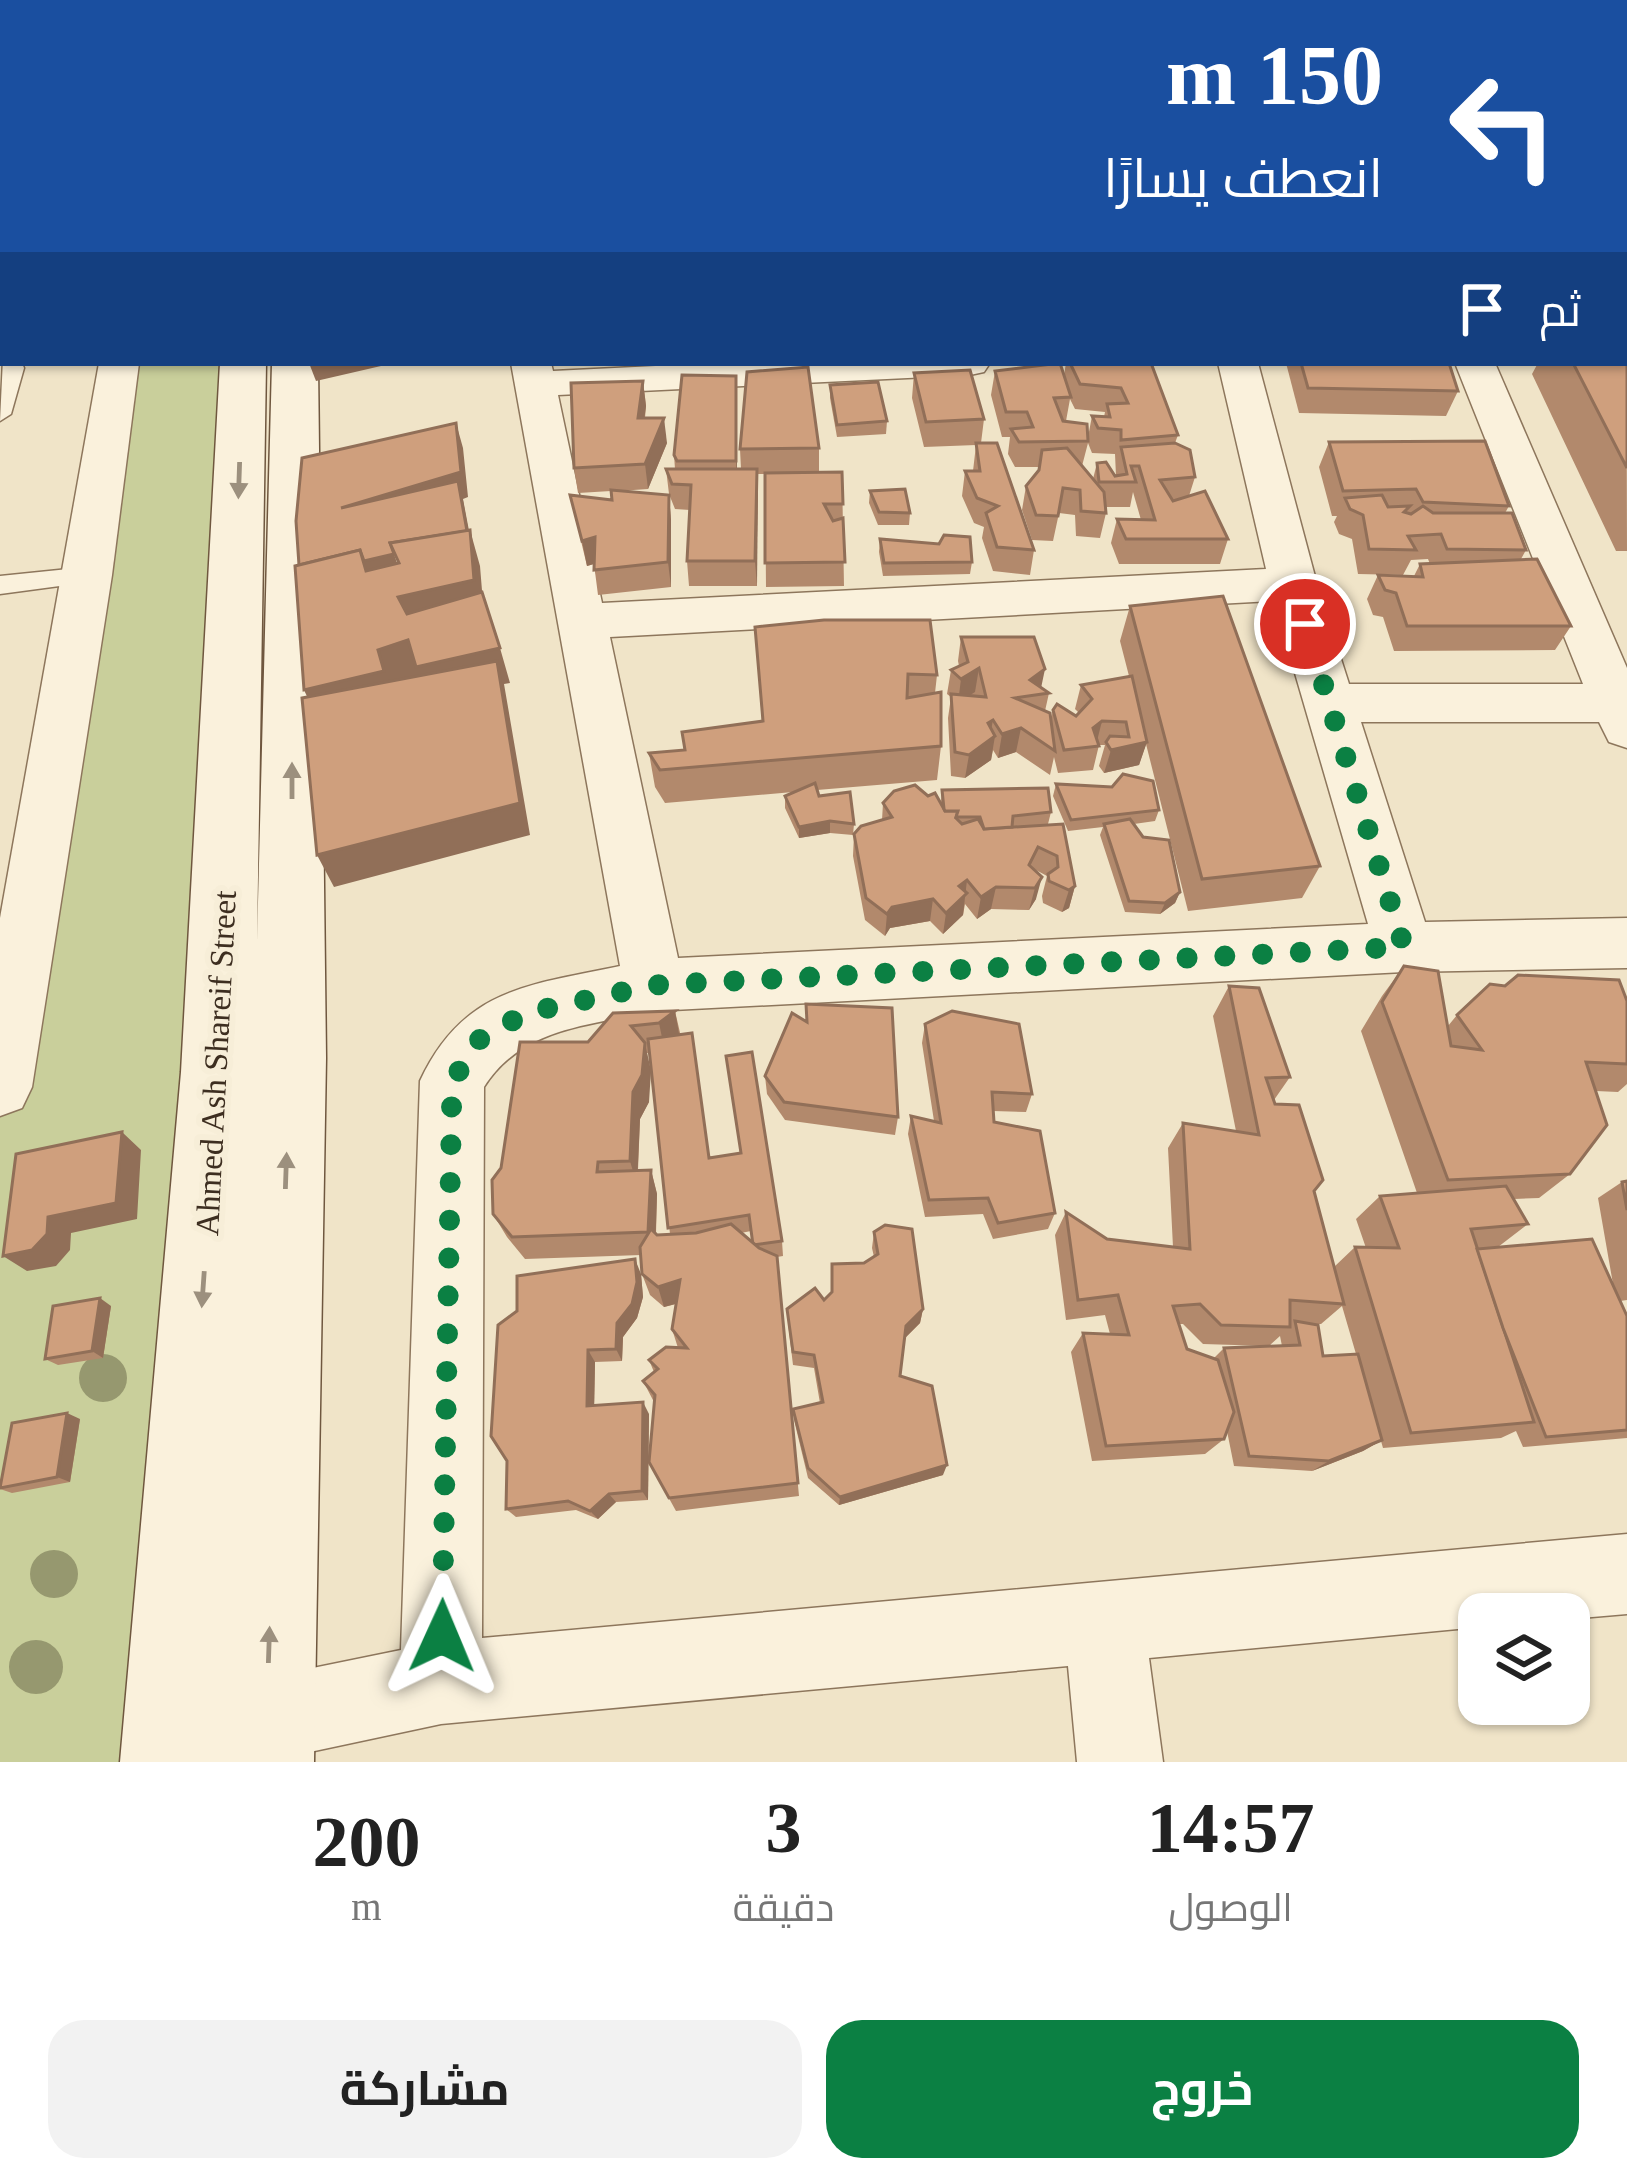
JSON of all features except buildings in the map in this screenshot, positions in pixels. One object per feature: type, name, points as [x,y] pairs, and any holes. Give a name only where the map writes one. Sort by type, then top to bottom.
[{"type":"street","points":[[0,1087],[88,574],[118,366]]},
{"type":"street","name":"Ahmed Ash Shareif Street","points":[[170,1750],[218,1072],[243,366]]},
{"type":"street","name":"Ahmed Ash Shareif Street","points":[[266,1741],[290,1058],[295,366]]},
{"type":"street","points":[[654,985],[534,374],[851,366]]},
{"type":"street","points":[[1239,366],[1293,584],[1404,947]]},
{"type":"street","points":[[1328,703],[1624,711],[1476,366]]},
{"type":"street","points":[[581,621],[1293,584]]},
{"type":"street","points":[[441,1683],[452,1082],[479,1040],[526,1013],[654,985],[1404,947],[1627,943]]},
{"type":"street","points":[[170,1750],[266,1741],[441,1683],[1627,1574]]},
{"type":"street","points":[[1103,1619],[1120,1762]]},
{"type":"lane","points":[[0,414],[13,366]]},
{"type":"lane","points":[[0,585],[88,574]]},
{"type":"green space","points":[[119,366],[243,366],[169,1762],[0,1762],[0,1087]]},
{"type":"route","points":[[442,1636],[452,1082],[479,1040],[526,1013],[654,985],[1404,947],[1305,624]]}]
